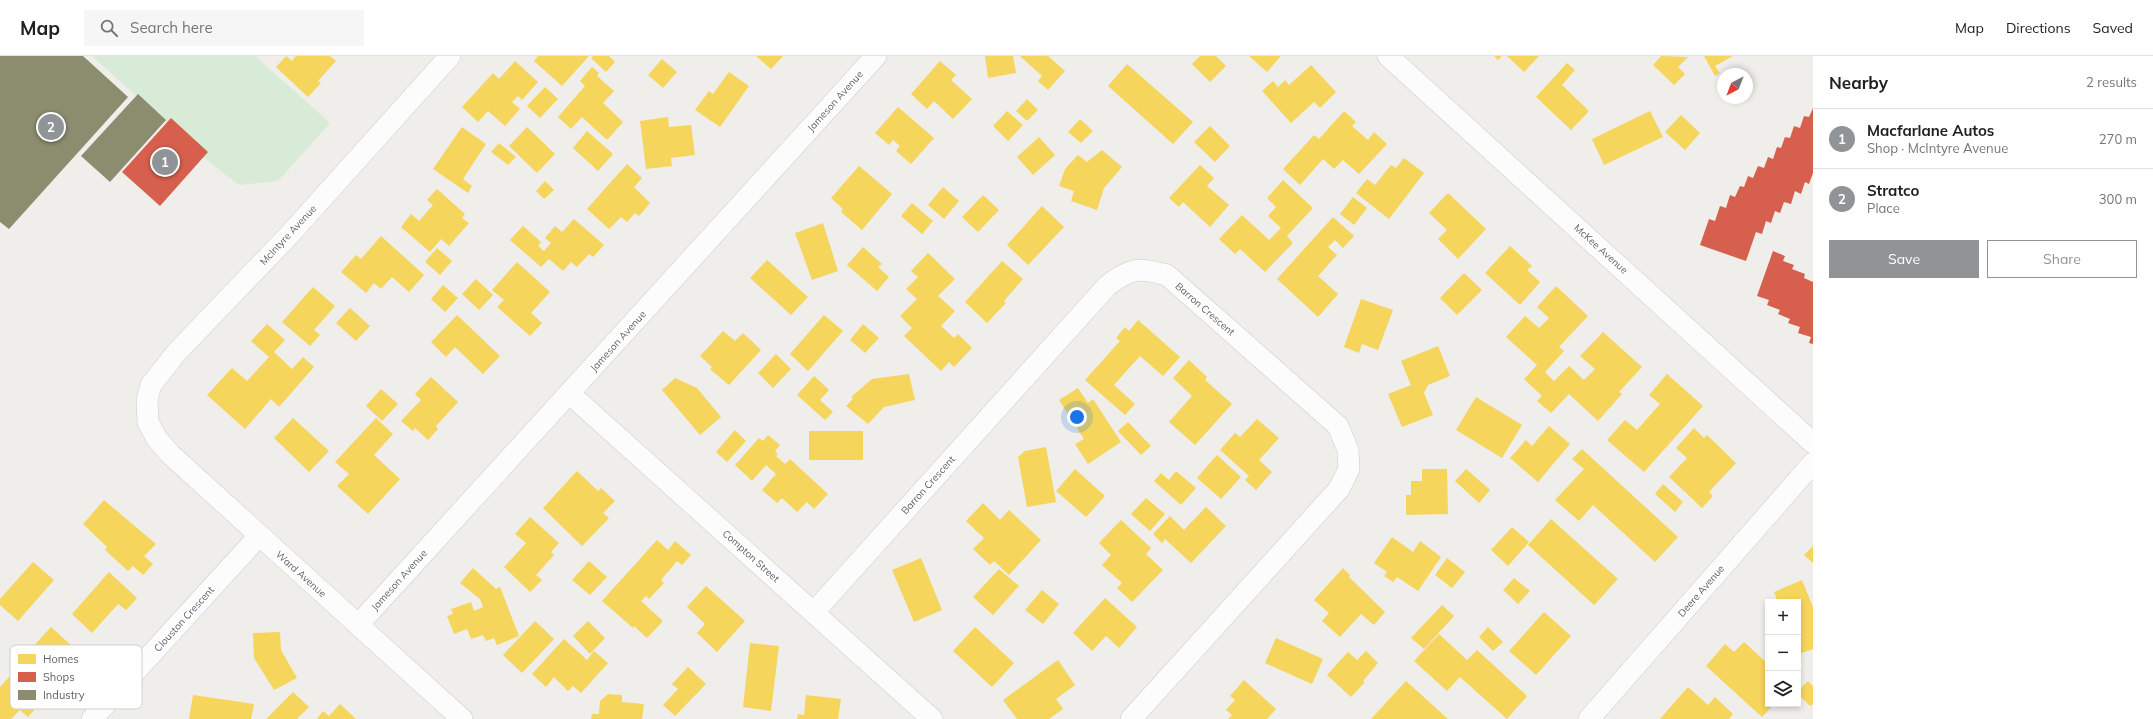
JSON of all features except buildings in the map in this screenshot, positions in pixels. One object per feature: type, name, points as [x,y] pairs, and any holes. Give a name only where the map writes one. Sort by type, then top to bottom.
[{"type":"street","name":"McIntyre Avenue","points":[[148,422],[146,400],[151,385],[177,352],[291,233],[450,56]]},
{"type":"street","name":"Jameson Avenue","points":[[358,625],[570,394],[876,56]]},
{"type":"street","name":"McKee Avenue","points":[[1388,56],[1813,443]]},
{"type":"street","name":"Barron Crescent","points":[[814,612],[1108,285],[1128,271],[1150,270],[1167,275],[1338,426],[1348,450],[1349,469],[1339,489],[1131,719]]},
{"type":"street","name":"Compton Street","points":[[570,394],[932,719]]},
{"type":"street","name":"Ward Avenue","points":[[148,422],[157,439],[170,454],[462,719]]},
{"type":"street","name":"Deere Avenue","points":[[1596,717],[1813,463]]},
{"type":"street","name":"Clouston Crescent","points":[[142,664],[259,536]]},
{"type":"street","name":"Clouston Crescent","points":[[92,719],[101,709]]},
{"type":"green space","points":[[92,56],[255,56],[330,123],[278,181],[239,185],[209,162]]},
{"type":"place","name":"Stratco","points":[[51,127]]},
{"type":"place","name":"Macfarlane Autos","points":[[165,162]]}]
